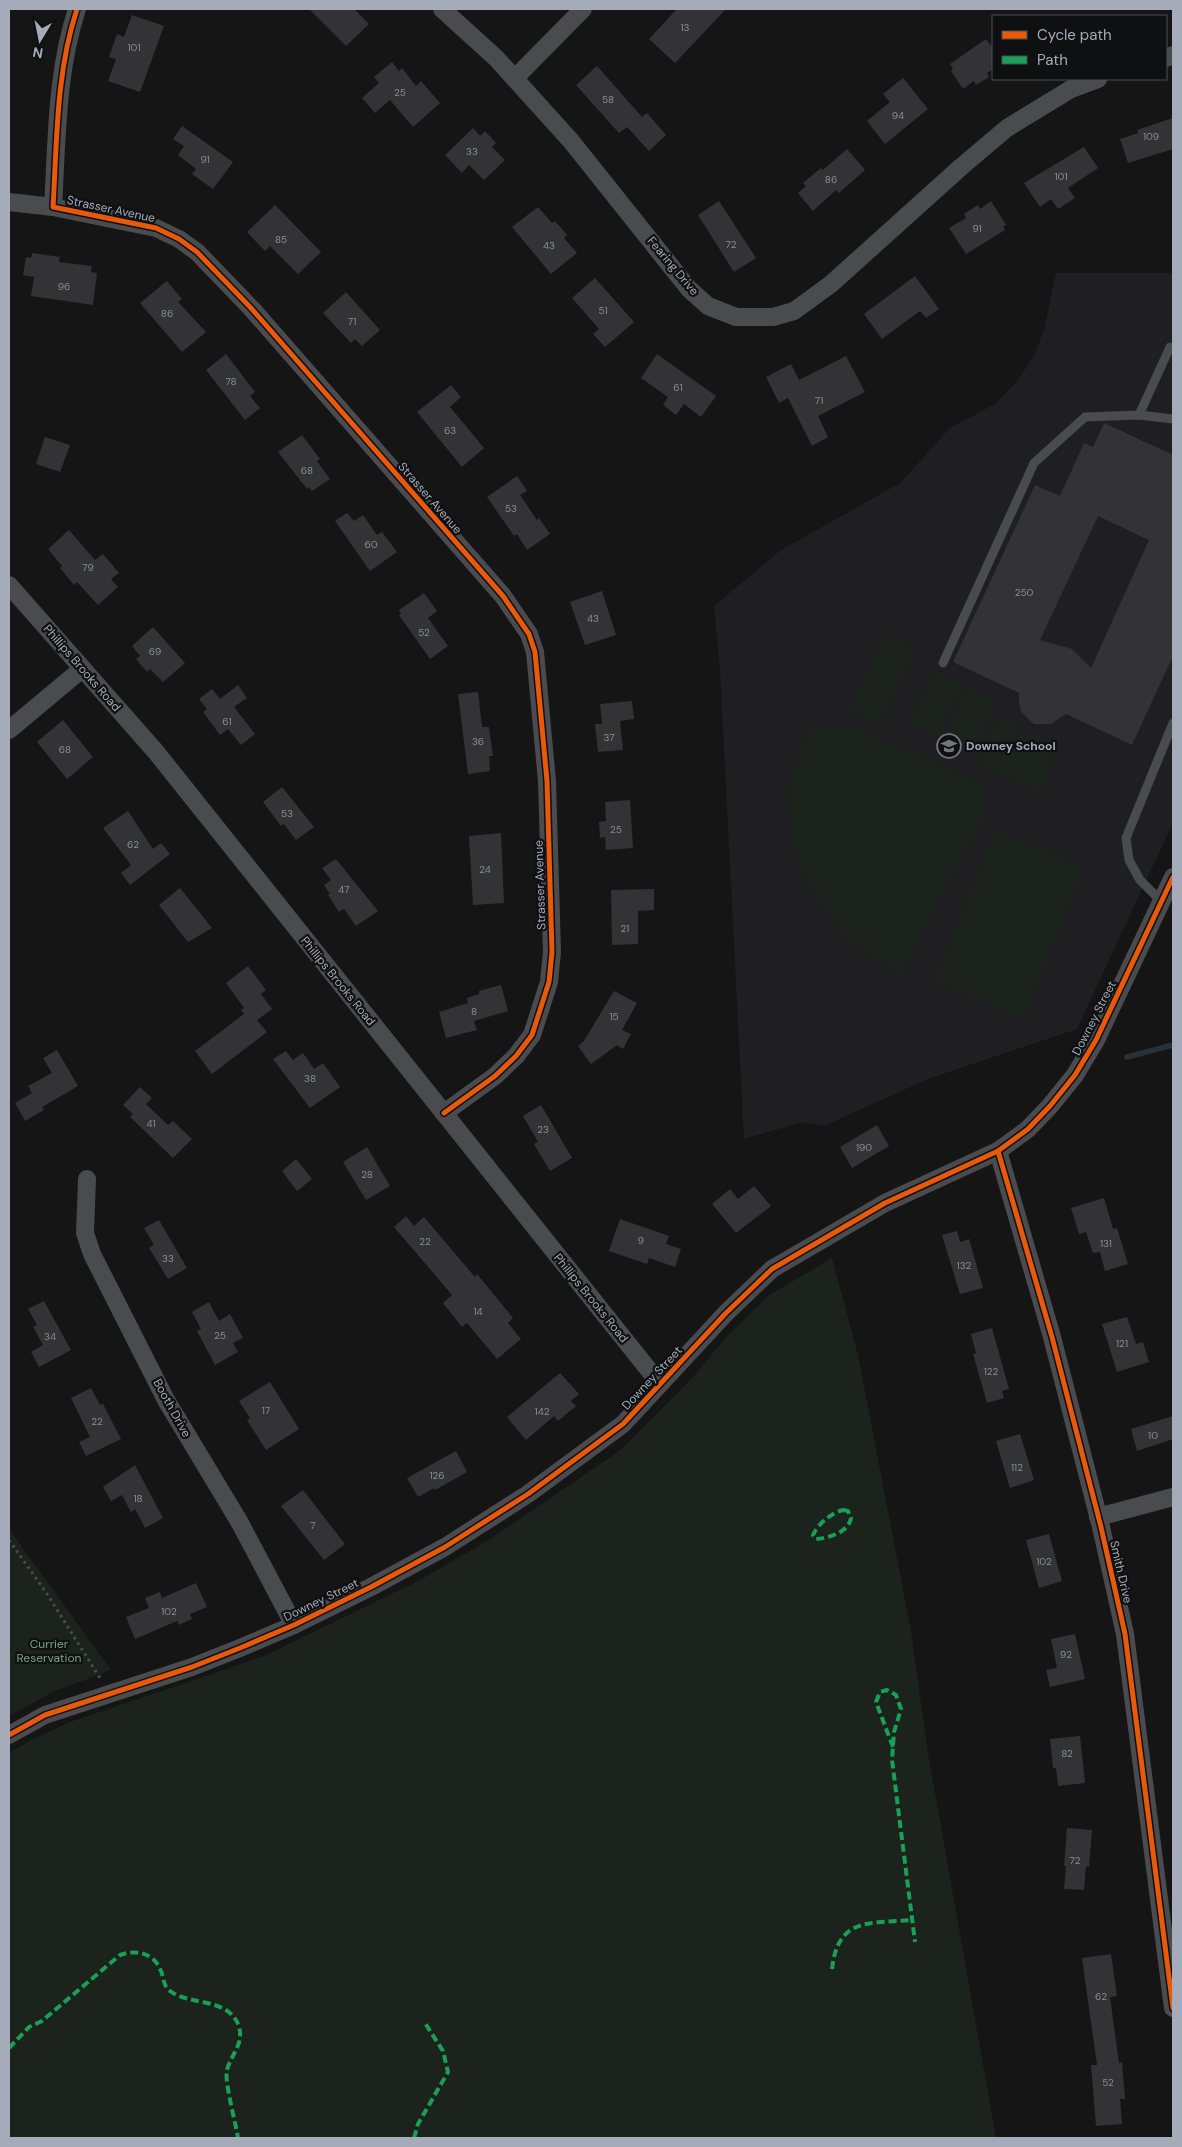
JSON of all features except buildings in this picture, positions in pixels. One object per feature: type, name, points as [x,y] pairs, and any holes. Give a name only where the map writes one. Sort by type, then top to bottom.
[{"type":"street","name":"Strasser Avenue","points":[[77,9],[69,33],[61,78],[53,207],[156,228],[179,239],[197,252],[251,308],[496,589],[529,634],[535,652],[547,781],[552,952],[549,982],[532,1036],[516,1056],[496,1076],[444,1113]]},
{"type":"street","name":"Fearing Drive","points":[[442,9],[496,58],[571,141],[689,289],[708,306],[736,317],[773,317],[794,311],[831,284],[1007,128],[1071,89],[1095,80]]},
{"type":"street","points":[[515,78],[583,9]]},
{"type":"street","points":[[9,202],[53,207]]},
{"type":"street","name":"Phillips Brooks Road","points":[[9,585],[156,752],[660,1384]]},
{"type":"street","points":[[9,730],[82,670]]},
{"type":"street","name":"Downey Street","points":[[9,1735],[45,1715],[192,1667],[294,1624],[371,1587],[445,1547],[528,1494],[623,1424],[772,1269],[885,1204],[998,1151],[1028,1129],[1075,1075],[1096,1040],[1173,877]]},
{"type":"street","name":"Smith Drive","points":[[998,1151],[1052,1337],[1098,1517],[1125,1634],[1173,2008]]},
{"type":"street","name":"Booth Drive","points":[[87,1179],[86,1233],[92,1254],[166,1400],[240,1523],[294,1624]]},
{"type":"street","points":[[1098,1517],[1173,1497]]},
{"type":"lane","points":[[1139,415],[1170,347],[1173,348]]},
{"type":"lane","points":[[942,663],[1034,462],[1085,417],[1139,415],[1173,419]]},
{"type":"lane","points":[[1162,902],[1140,880],[1129,860],[1126,838],[1173,723]]},
{"type":"path","points":[[9,1540],[47,1594],[110,1693]]},
{"type":"shaded area","name":"Downey School","points":[[1056,273],[1173,273],[1173,823],[1077,1029],[928,1079],[824,1126],[802,1122],[744,1139],[720,670],[714,606],[781,550],[900,483],[950,428],[995,404],[1018,380],[1035,354],[1045,326]]},
{"type":"green space","points":[[885,634],[914,648],[880,725],[850,711]]},
{"type":"green space","points":[[934,672],[962,685],[939,737],[910,724]]},
{"type":"green space","points":[[968,688],[996,701],[972,752],[944,739]]},
{"type":"green space","points":[[1012,717],[1016,728],[1022,734],[1040,742],[1041,751],[1054,759],[1040,792],[976,763],[992,727]]},
{"type":"green space","points":[[860,730],[980,783],[987,808],[901,975],[844,935],[811,889],[792,841],[788,791],[808,731]]},
{"type":"green space","points":[[995,831],[1084,867],[1023,1018],[934,982]]},
{"type":"green space","points":[[832,1258],[858,1355],[911,1631],[928,1753],[996,2138],[9,2138],[9,1753],[31,1740],[70,1722],[262,1657],[420,1580],[490,1539],[612,1456],[628,1443],[692,1378],[728,1335],[768,1296]]},
{"type":"green space","name":"Currier Reservation","points":[[9,1529],[111,1670],[53,1692],[9,1716]]},
{"type":"waterway","points":[[1127,1057],[1173,1045]]},
{"type":"marked path","points":[[843,1510],[848,1511],[851,1518],[847,1527],[832,1536],[816,1539],[813,1535],[822,1523],[830,1516],[843,1510]]},
{"type":"marked path","points":[[893,1747],[876,1702],[880,1692],[887,1690],[896,1695],[901,1709],[894,1732],[892,1760],[915,1942]]},
{"type":"marked path","points":[[832,1969],[835,1952],[841,1940],[849,1931],[870,1923],[912,1920]]},
{"type":"marked path","points":[[9,2048],[29,2027],[42,2021],[120,1955],[133,1952],[144,1954],[149,1956],[158,1965],[165,1984],[170,1991],[178,1996],[218,2006],[234,2017],[239,2027],[240,2039],[229,2064],[227,2076],[238,2138]]},
{"type":"marked path","points":[[414,2138],[418,2124],[448,2072],[443,2051],[425,2023]]},
{"type":"cycle path","points":[[77,9],[70,33],[61,82],[53,207],[156,228],[179,239],[197,252],[251,308],[503,596],[529,634],[535,652],[547,781],[552,952],[549,982],[532,1035],[516,1056],[495,1076],[444,1113]]},
{"type":"cycle path","points":[[9,1735],[45,1715],[192,1667],[294,1625],[371,1587],[445,1547],[528,1494],[623,1424],[726,1313],[772,1269],[885,1203],[998,1151],[1028,1129],[1075,1075],[1096,1040],[1173,877]]},
{"type":"cycle path","points":[[998,1151],[1052,1337],[1101,1527],[1125,1634],[1173,2008]]},
{"type":"place","name":"Downey School","points":[[949,746]]}]
